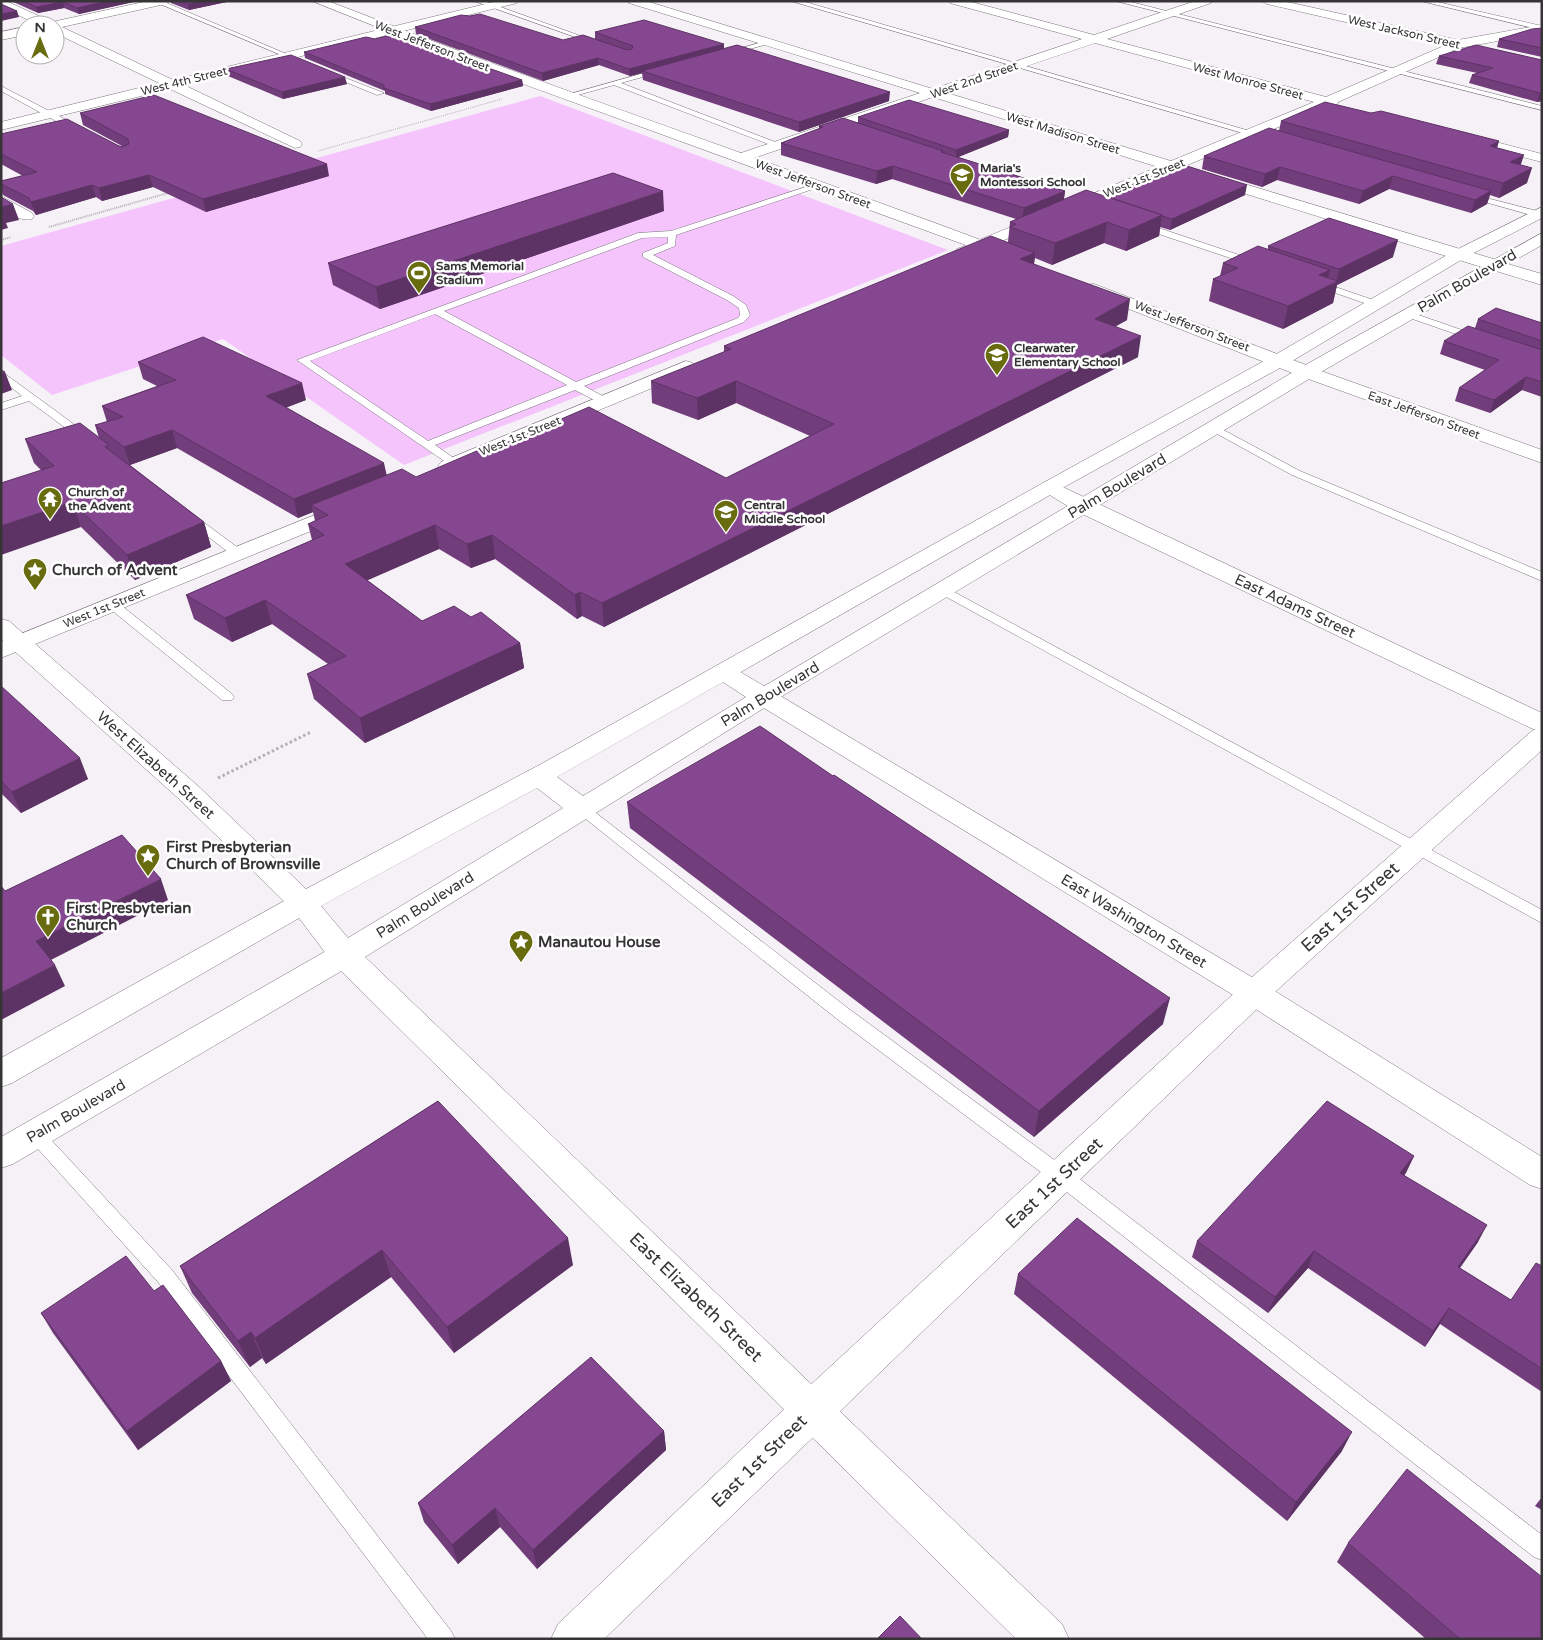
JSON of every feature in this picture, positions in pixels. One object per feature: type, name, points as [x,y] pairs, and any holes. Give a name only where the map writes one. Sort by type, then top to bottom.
[{"type":"street","name":"West Jefferson Street","points":[[317,1],[567,96],[1027,263]]},
{"type":"street","name":"West 4th Street","points":[[1,126],[514,1]]},
{"type":"street","name":"West Madison Street","points":[[633,1],[1542,280]]},
{"type":"street","name":"West Monroe Street","points":[[954,1],[1346,107]]},
{"type":"street","name":"West 2nd Street","points":[[740,158],[1207,1]]},
{"type":"street","name":"West Jackson Street","points":[[1267,1],[1486,50]]},
{"type":"street","points":[[65,22],[160,2]]},
{"type":"street","points":[[1,3],[27,15]]},
{"type":"street","name":"West 1st Street","points":[[950,258],[1084,206],[1458,44],[1542,28]]},
{"type":"street","points":[[1,36],[15,33]]},
{"type":"street","points":[[65,33],[295,144]]},
{"type":"street","points":[[1448,134],[1542,158]]},
{"type":"street","points":[[1,201],[26,216]]},
{"type":"street","name":"Palm Boulevard","points":[[4,1067],[538,776],[1050,487],[1280,360],[1460,254],[1541,214]]},
{"type":"street","name":"Palm Boulevard","points":[[1,1154],[344,955],[765,696],[1307,372],[1542,238]]},
{"type":"street","name":"West Jefferson Street","points":[[1082,284],[1307,372]]},
{"type":"street","name":"West 1st Street","points":[[436,471],[702,361]]},
{"type":"street","name":"East Jefferson Street","points":[[1307,372],[1542,457]]},
{"type":"street","name":"East Adams Street","points":[[1050,487],[1084,506],[1542,723]]},
{"type":"street","name":"West 1st Street","points":[[7,640],[113,605],[354,505]]},
{"type":"street","points":[[902,571],[943,590]]},
{"type":"street","name":"West Elizabeth Street","points":[[7,640],[188,792],[303,903],[344,955]]},
{"type":"street","name":"East Washington Street","points":[[723,672],[1254,993],[1542,1175]]},
{"type":"street","name":"East 1st Street","points":[[573,1639],[812,1410],[1254,993],[1542,736]]},
{"type":"street","points":[[538,776],[582,809]]},
{"type":"street","name":"East Elizabeth Street","points":[[344,955],[1047,1639]]},
{"type":"lane","points":[[477,1],[601,44]]},
{"type":"lane","points":[[794,1],[1270,138]]},
{"type":"lane","points":[[1119,1],[1542,108]]},
{"type":"lane","points":[[1424,1],[1542,28]]},
{"type":"lane","points":[[160,2],[304,63]]},
{"type":"lane","points":[[718,55],[766,42]]},
{"type":"lane","points":[[567,96],[671,68]]},
{"type":"lane","points":[[320,70],[380,94]]},
{"type":"lane","points":[[614,83],[779,145]]},
{"type":"lane","points":[[1,88],[84,132]]},
{"type":"lane","points":[[841,124],[860,131]]},
{"type":"lane","points":[[454,464],[302,360],[641,235],[672,234],[818,186]]},
{"type":"lane","points":[[1465,193],[1541,214]]},
{"type":"lane","points":[[1061,198],[1084,206]]},
{"type":"lane","points":[[1135,223],[1264,266]]},
{"type":"lane","points":[[427,445],[573,385],[740,320],[745,315],[744,307],[646,255],[672,244],[672,234]]},
{"type":"lane","points":[[1310,282],[1376,304]]},
{"type":"lane","points":[[436,311],[604,401]]},
{"type":"lane","points":[[1407,314],[1485,341]]},
{"type":"lane","points":[[1,374],[30,398],[99,447]]},
{"type":"lane","points":[[1,407],[30,398]]},
{"type":"lane","points":[[1214,428],[1296,473],[1542,576]]},
{"type":"lane","points":[[183,512],[237,554]]},
{"type":"lane","points":[[943,590],[1542,917]]},
{"type":"lane","points":[[113,605],[227,697]]},
{"type":"lane","points":[[582,809],[843,1014],[1061,1176],[1542,1549]]},
{"type":"lane","points":[[35,1134],[165,1276],[443,1639]]},
{"type":"path","points":[[310,153],[493,101],[547,88]]},
{"type":"path","points":[[45,228],[168,193]]},
{"type":"path","points":[[1,240],[19,235]]},
{"type":"path","points":[[188,792],[311,732]]},
{"type":"shaded area","name":"Sams Memorial Stadium","points":[[540,96],[948,250],[404,465],[223,339],[52,395],[1,355],[1,246]]},
{"type":"building","points":[[23,1],[108,1],[77,8],[63,2],[36,7]]},
{"type":"building","points":[[181,1],[201,1],[188,4]]},
{"type":"building","points":[[1,4],[17,11],[1,14]]},
{"type":"building","points":[[480,14],[563,40],[583,35],[627,50],[632,49],[633,46],[595,32],[644,20],[724,44],[629,69],[598,58],[542,73],[415,27],[461,15]]},
{"type":"building","points":[[1542,28],[1542,48],[1499,39],[1532,29]]},
{"type":"building","points":[[394,34],[522,80],[430,104],[384,88],[384,85],[304,52],[366,37],[375,39]]},
{"type":"building","points":[[737,45],[890,92],[799,122],[642,71]]},
{"type":"building","points":[[1476,45],[1542,60],[1542,93],[1472,75],[1493,68],[1439,56]]},
{"type":"building","points":[[291,55],[345,77],[282,92],[226,69]]},
{"type":"building","points":[[154,95],[327,164],[203,199],[149,175],[99,188],[92,185],[31,202],[29,198],[1,184],[1,181],[37,172],[1,154],[1,134],[67,119],[121,147],[129,144],[128,139],[80,113]]},
{"type":"building","points":[[909,100],[1009,130],[956,150],[858,117]]},
{"type":"building","points":[[1325,102],[1371,113],[1381,111],[1499,141],[1490,146],[1524,155],[1510,162],[1532,168],[1503,183],[1281,121]]},
{"type":"building","points":[[843,118],[943,151],[941,152],[1065,191],[1024,208],[893,166],[877,171],[781,143],[823,127],[819,126]]},
{"type":"building","points":[[1269,128],[1491,191],[1475,200],[1393,176],[1363,191],[1280,167],[1265,174],[1204,156]]},
{"type":"building","points":[[1187,166],[1247,185],[1172,219],[1105,196],[1157,174],[1165,176]]},
{"type":"building","points":[[613,173],[663,191],[376,287],[328,263]]},
{"type":"building","points":[[1086,190],[1162,215],[1129,230],[1107,222],[1055,243],[1010,227],[1016,224],[1010,222]]},
{"type":"building","points":[[1,197],[13,204],[1,207]]},
{"type":"building","points":[[1329,218],[1398,240],[1339,269],[1268,246]]},
{"type":"building","points":[[991,236],[1035,253],[1020,259],[1130,299],[1095,319],[1141,336],[602,603],[580,592],[575,595],[492,535],[467,544],[435,525],[345,564],[422,621],[454,606],[471,617],[481,612],[520,643],[360,718],[307,674],[346,656],[265,600],[225,618],[186,595],[324,535],[308,524],[328,515],[311,505],[402,469],[416,477],[479,450],[485,452],[589,407],[726,478],[834,424],[736,381],[697,398],[651,381],[731,349],[724,346]]},
{"type":"building","points":[[1258,246],[1330,270],[1319,275],[1338,281],[1288,306],[1213,279],[1238,268],[1223,263]]},
{"type":"building","points":[[1496,308],[1542,323],[1542,341],[1478,319]]},
{"type":"building","points":[[1468,326],[1542,350],[1542,382],[1526,377],[1494,400],[1459,388],[1499,360],[1444,341]]},
{"type":"building","points":[[203,337],[302,383],[266,396],[384,463],[294,499],[172,430],[124,447],[95,425],[123,417],[102,406],[176,380],[138,362]]},
{"type":"building","name":"Church of the Advent","points":[[80,423],[109,445],[105,447],[204,522],[127,555],[72,502],[1,526],[1,483],[54,466],[25,439]]},
{"type":"building","points":[[1,686],[80,758],[12,792],[1,781]]},
{"type":"building","points":[[760,726],[1170,998],[1039,1111],[627,802]]},
{"type":"building","name":"First Presbyterian Church","points":[[122,835],[161,879],[36,941],[55,965],[1,993],[1,886],[5,891]]},
{"type":"building","points":[[438,1101],[568,1238],[447,1327],[382,1250],[255,1338],[251,1332],[238,1341],[180,1266]]},
{"type":"building","points":[[1327,1101],[1414,1156],[1400,1173],[1487,1225],[1458,1267],[1511,1300],[1536,1263],[1542,1266],[1542,1369],[1449,1308],[1433,1331],[1314,1251],[1275,1297],[1197,1241]]},
{"type":"building","points":[[1077,1218],[1352,1432],[1296,1502],[1018,1274]]},
{"type":"building","points":[[126,1256],[154,1291],[163,1285],[221,1361],[127,1431],[41,1313]]},
{"type":"building","points":[[591,1357],[664,1431],[533,1550],[495,1508],[452,1545],[418,1503]]},
{"type":"building","points":[[1407,1469],[1542,1577],[1542,1639],[1460,1639],[1348,1543]]},
{"type":"building","points":[[900,1616],[922,1639],[877,1639]]},
{"type":"place","name":"Maria's Montessori School","points":[[962,196]]},
{"type":"place","name":"Sams Memorial Stadium","points":[[419,294]]},
{"type":"place","name":"Clearwater Elementary School","points":[[997,376]]},
{"type":"place","name":"Church of the Advent","points":[[50,520]]},
{"type":"place","name":"Central Middle School","points":[[726,533]]},
{"type":"place","name":"Church of Advent","points":[[35,591]]},
{"type":"place","name":"First Presbyterian Church of Brownsville","points":[[148,877]]},
{"type":"place","name":"First Presbyterian Church","points":[[48,938]]},
{"type":"place","name":"Manautou House","points":[[521,963]]}]
